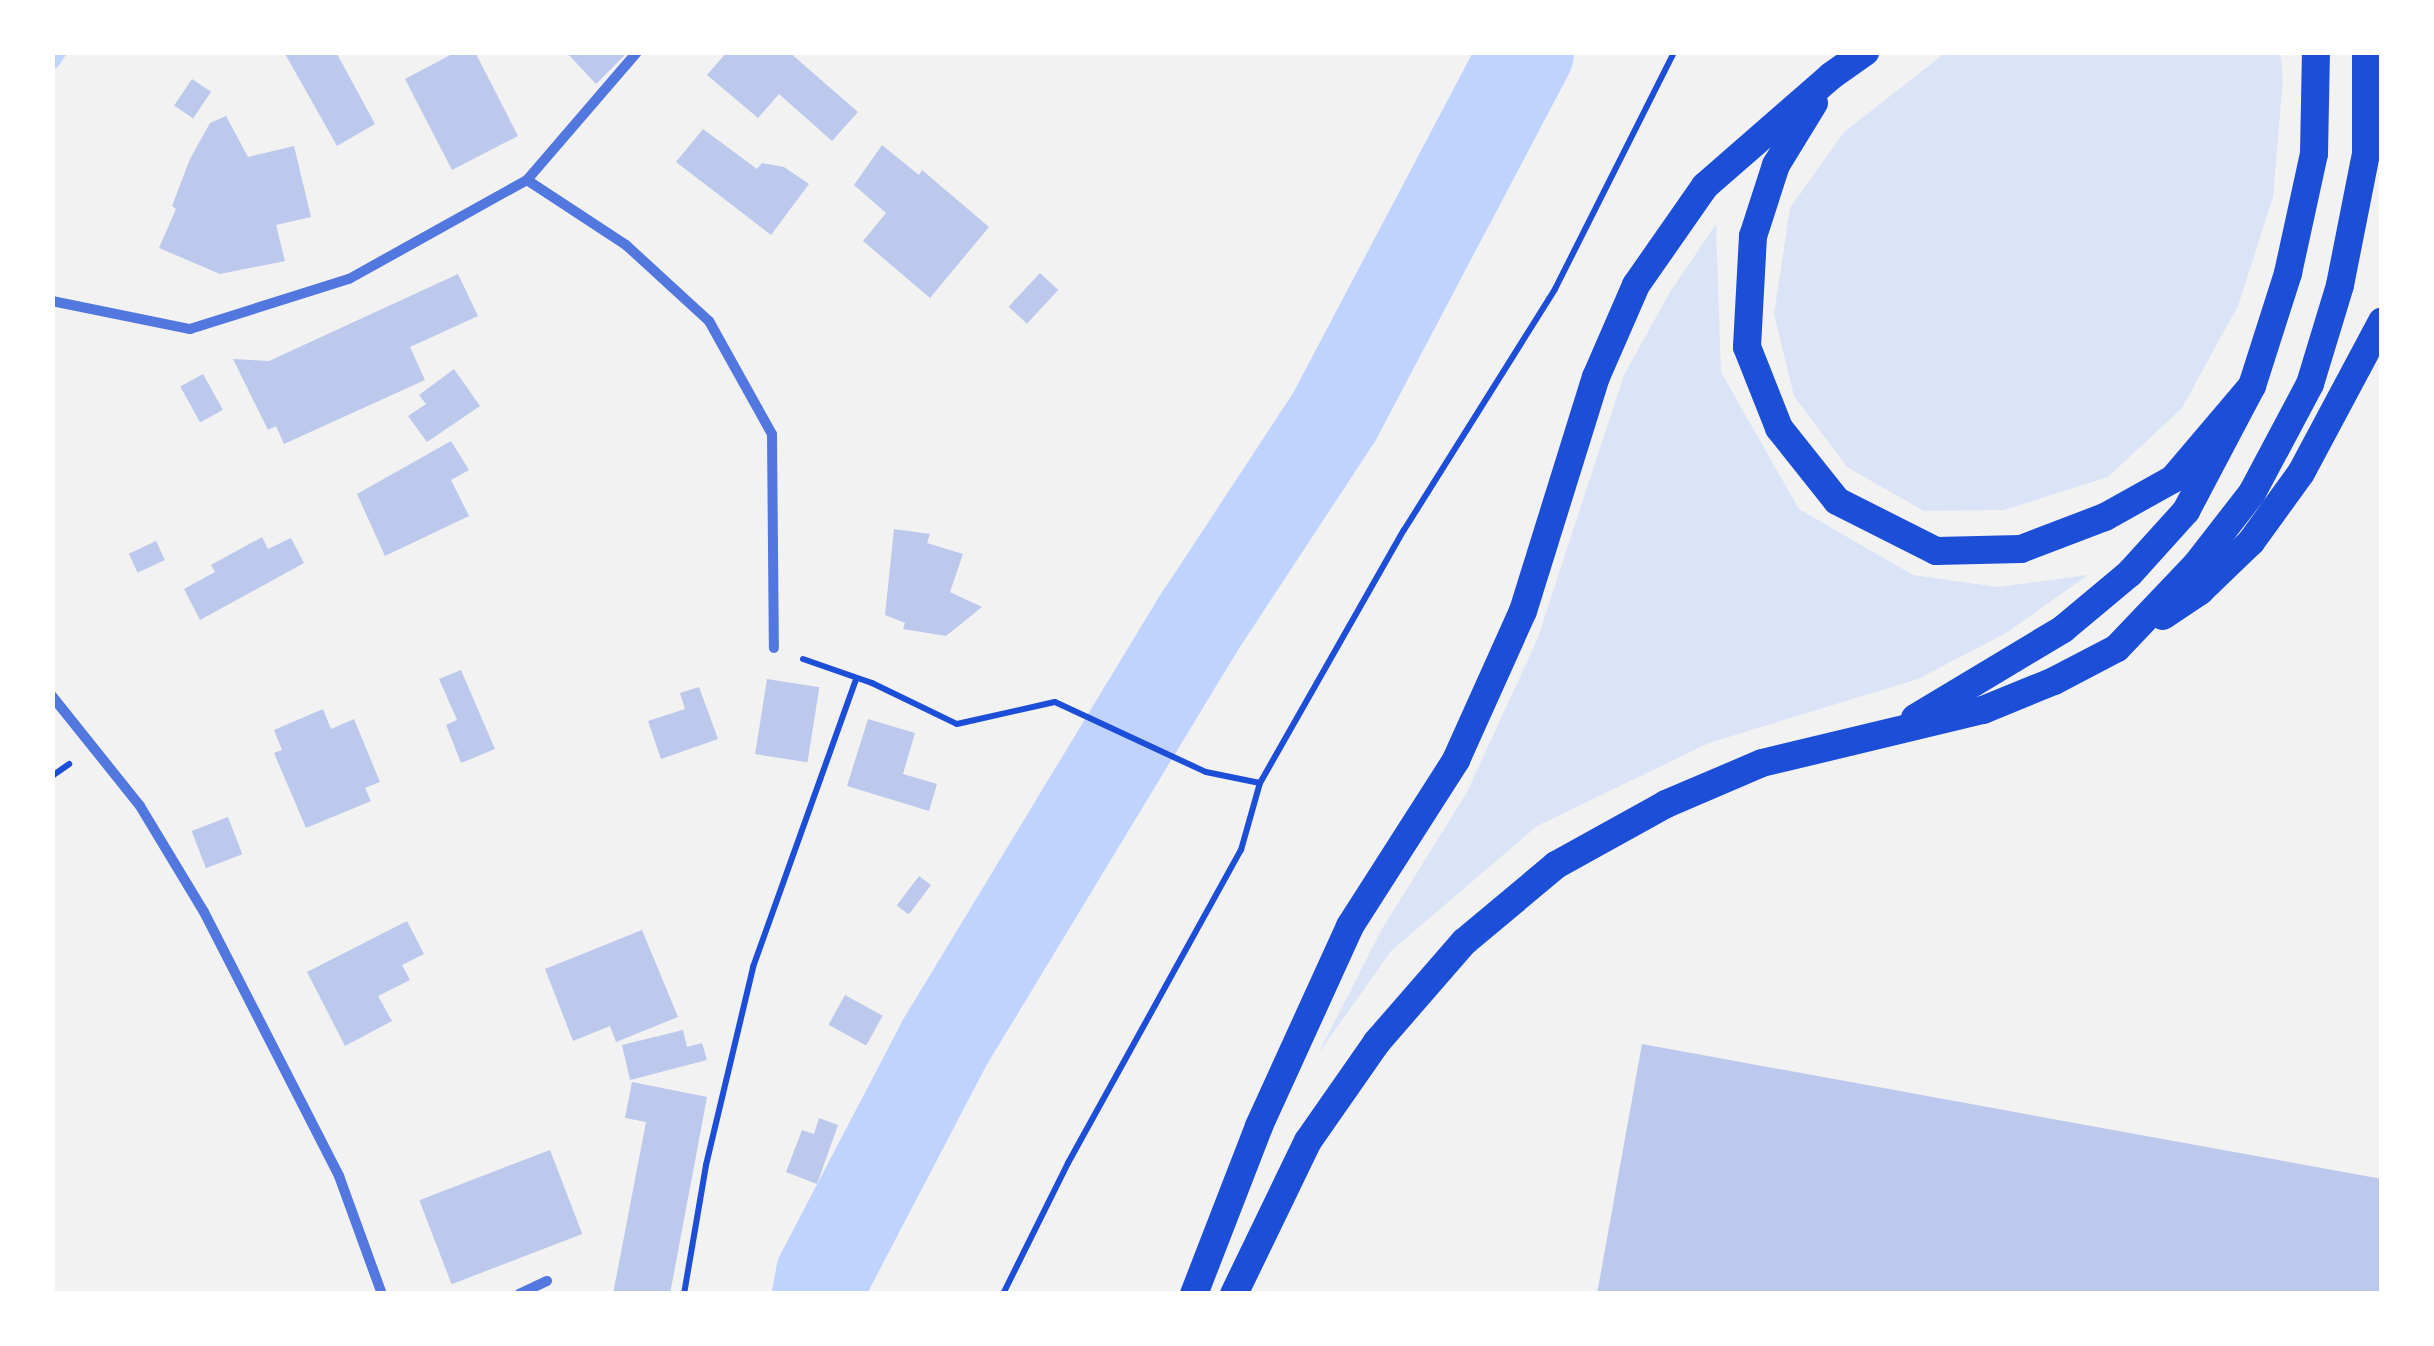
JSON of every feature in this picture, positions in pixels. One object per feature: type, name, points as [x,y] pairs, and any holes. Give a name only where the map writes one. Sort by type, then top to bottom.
[{"type":"highway","points":[[1194,1294],[1259,1126],[1350,926],[1456,760],[1523,612],[1596,377],[1636,285],[1705,186],[1830,76],[1865,52]]},
{"type":"highway","points":[[1879,738],[2063,630],[2130,573],[2186,511],[2252,386],[2288,273],[2314,154],[2316,52]]},
{"type":"highway","points":[[2116,648],[2196,564],[2252,493],[2310,384],[2340,285],[2366,154],[2366,52]]},
{"type":"highway","points":[[1830,76],[1776,165],[1754,236],[1747,347],[1779,428],[1838,501],[1936,551],[2021,549],[2105,517],[2173,479],[2252,386]]},
{"type":"highway","points":[[1234,1294],[1308,1141],[1377,1042],[1464,942],[1556,865],[1666,804],[1762,763],[1983,710],[2054,682],[2116,648],[2200,591],[2251,542],[2301,474],[2382,322]]},
{"type":"street","points":[[52,301],[190,328],[349,279],[528,180],[637,52]]},
{"type":"street","points":[[528,180],[626,245],[709,321],[772,434],[774,648]]},
{"type":"street","points":[[52,696],[140,806],[204,912],[339,1176],[382,1294]]},
{"type":"street","points":[[519,1294],[547,1281]]},
{"type":"path","points":[[1003,1294],[1068,1163],[1241,850],[1260,782],[1404,530],[1555,290],[1674,52]]},
{"type":"path","points":[[774,648],[957,724],[1055,702],[1206,772],[1260,782]]},
{"type":"path","points":[[684,1294],[706,1165],[753,967],[856,679]]},
{"type":"shaded area","points":[[1945,53],[2280,53],[2283,80],[2273,197],[2238,306],[2182,408],[2108,477],[2004,510],[1924,511],[1847,467],[1794,396],[1774,314],[1790,208],[1844,132]]},
{"type":"shaded area","points":[[1716,224],[1721,372],[1799,509],[1913,575],[1998,587],[2088,575],[2006,633],[1918,679],[1709,743],[1537,826],[1391,951],[1318,1054],[1382,929],[1467,792],[1537,640],[1624,375],[1670,292]]},
{"type":"building","points":[[284,52],[336,52],[375,124],[337,146]]},
{"type":"building","points":[[456,52],[475,52],[518,136],[452,170],[405,79]]},
{"type":"building","points":[[566,52],[628,52],[596,84]]},
{"type":"building","points":[[727,52],[789,52],[858,112],[832,141],[779,94],[758,118],[707,75]]},
{"type":"building","points":[[192,79],[211,92],[193,118],[174,106]]},
{"type":"building","points":[[226,116],[248,157],[294,146],[311,217],[276,225],[285,261],[220,274],[159,248],[176,209],[172,206],[190,159],[210,123]]},
{"type":"building","points":[[703,129],[757,169],[762,163],[784,167],[809,184],[771,235],[676,162]]},
{"type":"building","points":[[882,145],[919,175],[922,170],[989,227],[930,298],[863,241],[886,213],[854,185]]},
{"type":"building","points":[[1040,273],[1058,290],[1027,324],[1009,307]]},
{"type":"building","points":[[458,274],[478,316],[410,347],[425,380],[284,444],[276,426],[268,430],[233,359],[269,361]]},
{"type":"building","points":[[454,369],[480,406],[427,442],[408,416],[426,404],[419,395]]},
{"type":"building","points":[[203,374],[223,410],[200,422],[180,387]]},
{"type":"building","points":[[451,441],[469,470],[451,480],[469,516],[385,556],[357,494]]},
{"type":"building","points":[[894,529],[930,534],[927,543],[963,554],[950,592],[982,607],[946,636],[903,629],[905,623],[885,615]]},
{"type":"building","points":[[262,537],[268,549],[291,538],[304,563],[200,620],[184,589],[215,572],[211,565]]},
{"type":"building","points":[[156,541],[165,560],[138,573],[129,554]]},
{"type":"building","points":[[461,670],[495,749],[461,763],[446,725],[457,720],[439,679]]},
{"type":"building","points":[[767,679],[819,687],[807,762],[755,754]]},
{"type":"building","points":[[699,687],[718,739],[661,759],[648,721],[685,709],[680,693]]},
{"type":"building","points":[[323,709],[331,729],[354,719],[380,782],[365,788],[371,801],[306,828],[274,753],[282,750],[274,730]]},
{"type":"building","points":[[868,719],[915,733],[903,774],[937,784],[929,811],[847,786]]},
{"type":"building","points":[[228,817],[242,854],[206,868],[192,831]]},
{"type":"building","points":[[919,876],[931,885],[909,915],[897,906]]},
{"type":"building","points":[[407,921],[424,954],[402,965],[410,980],[378,996],[392,1021],[345,1046],[307,972]]},
{"type":"building","points":[[642,930],[678,1017],[616,1042],[610,1026],[573,1041],[545,969]]},
{"type":"building","points":[[845,995],[883,1016],[866,1046],[829,1025]]},
{"type":"building","points":[[683,1030],[687,1047],[702,1043],[707,1060],[630,1080],[622,1045]]},
{"type":"building","points":[[1642,1044],[2382,1179],[2382,1294],[1597,1294]]},
{"type":"building","points":[[632,1082],[707,1097],[670,1294],[613,1294],[646,1122],[625,1118]]},
{"type":"building","points":[[819,1118],[838,1125],[817,1184],[786,1172],[802,1130],[814,1134]]},
{"type":"building","points":[[550,1150],[582,1234],[452,1284],[419,1200]]},
{"type":"waterway","points":[[52,61],[58,52]]},
{"type":"waterway","points":[[819,1294],[823,1274],[943,1044],[1202,617],[1334,416],[1526,52]]}]
